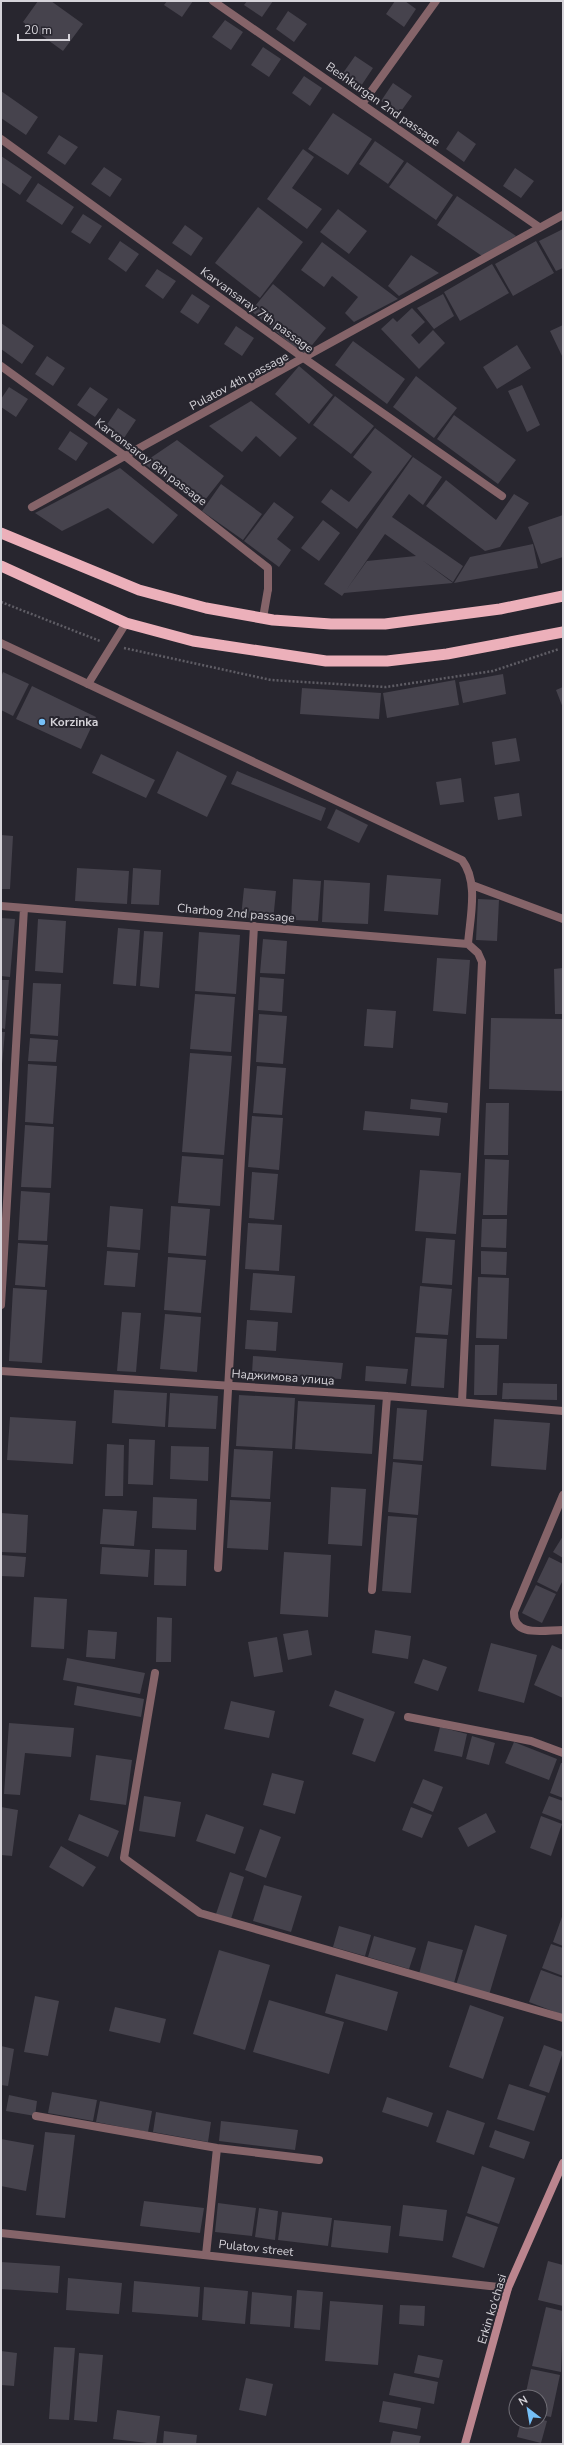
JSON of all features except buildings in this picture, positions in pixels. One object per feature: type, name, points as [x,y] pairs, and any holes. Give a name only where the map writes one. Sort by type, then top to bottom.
[{"type":"highway","points":[[1,533],[139,590],[206,608],[262,618],[330,624],[385,624],[500,609],[563,596]]},
{"type":"highway","points":[[1,566],[126,624],[193,641],[326,661],[387,661],[447,654],[563,632]]},
{"type":"main road","name":"Erkin ko'chasi","points":[[465,2444],[508,2288],[563,2162]]},
{"type":"street","name":"Beshkurgan 2nd passage","points":[[213,1],[539,227]]},
{"type":"street","points":[[362,104],[436,1]]},
{"type":"street","name":"Karvаnsarаy 7th passage","points":[[1,139],[305,359],[502,496]]},
{"type":"street","name":"Pulatov 4th passage","points":[[32,507],[305,359],[539,227],[563,216]]},
{"type":"street","name":"Karvonsaroy 6th passage","points":[[1,366],[125,456],[268,568],[268,589],[262,618]]},
{"type":"street","points":[[88,684],[126,624]]},
{"type":"street","points":[[1,643],[462,860],[468,867],[472,885],[468,944],[478,953],[482,962],[462,1402]]},
{"type":"street","points":[[472,885],[563,919]]},
{"type":"street","name":"Charbog 2nd passage","points":[[1,906],[468,944]]},
{"type":"street","points":[[1,1305],[24,908]]},
{"type":"street","points":[[218,1568],[227,1385],[254,926]]},
{"type":"street","name":"Наджимова улица","points":[[1,1370],[387,1396],[563,1411]]},
{"type":"street","points":[[372,1590],[387,1396]]},
{"type":"street","points":[[563,1495],[514,1612],[513,1618],[519,1628],[525,1630],[563,1630]]},
{"type":"street","points":[[155,1673],[124,1858],[200,1913],[563,2018]]},
{"type":"street","points":[[408,1717],[531,1741],[563,1753]]},
{"type":"street","points":[[36,2116],[217,2148],[319,2160]]},
{"type":"street","points":[[206,2255],[217,2148]]},
{"type":"street","name":"Pulatov street","points":[[1,2233],[508,2288]]},
{"type":"place","name":"Korzinka","points":[[42,722]]}]
